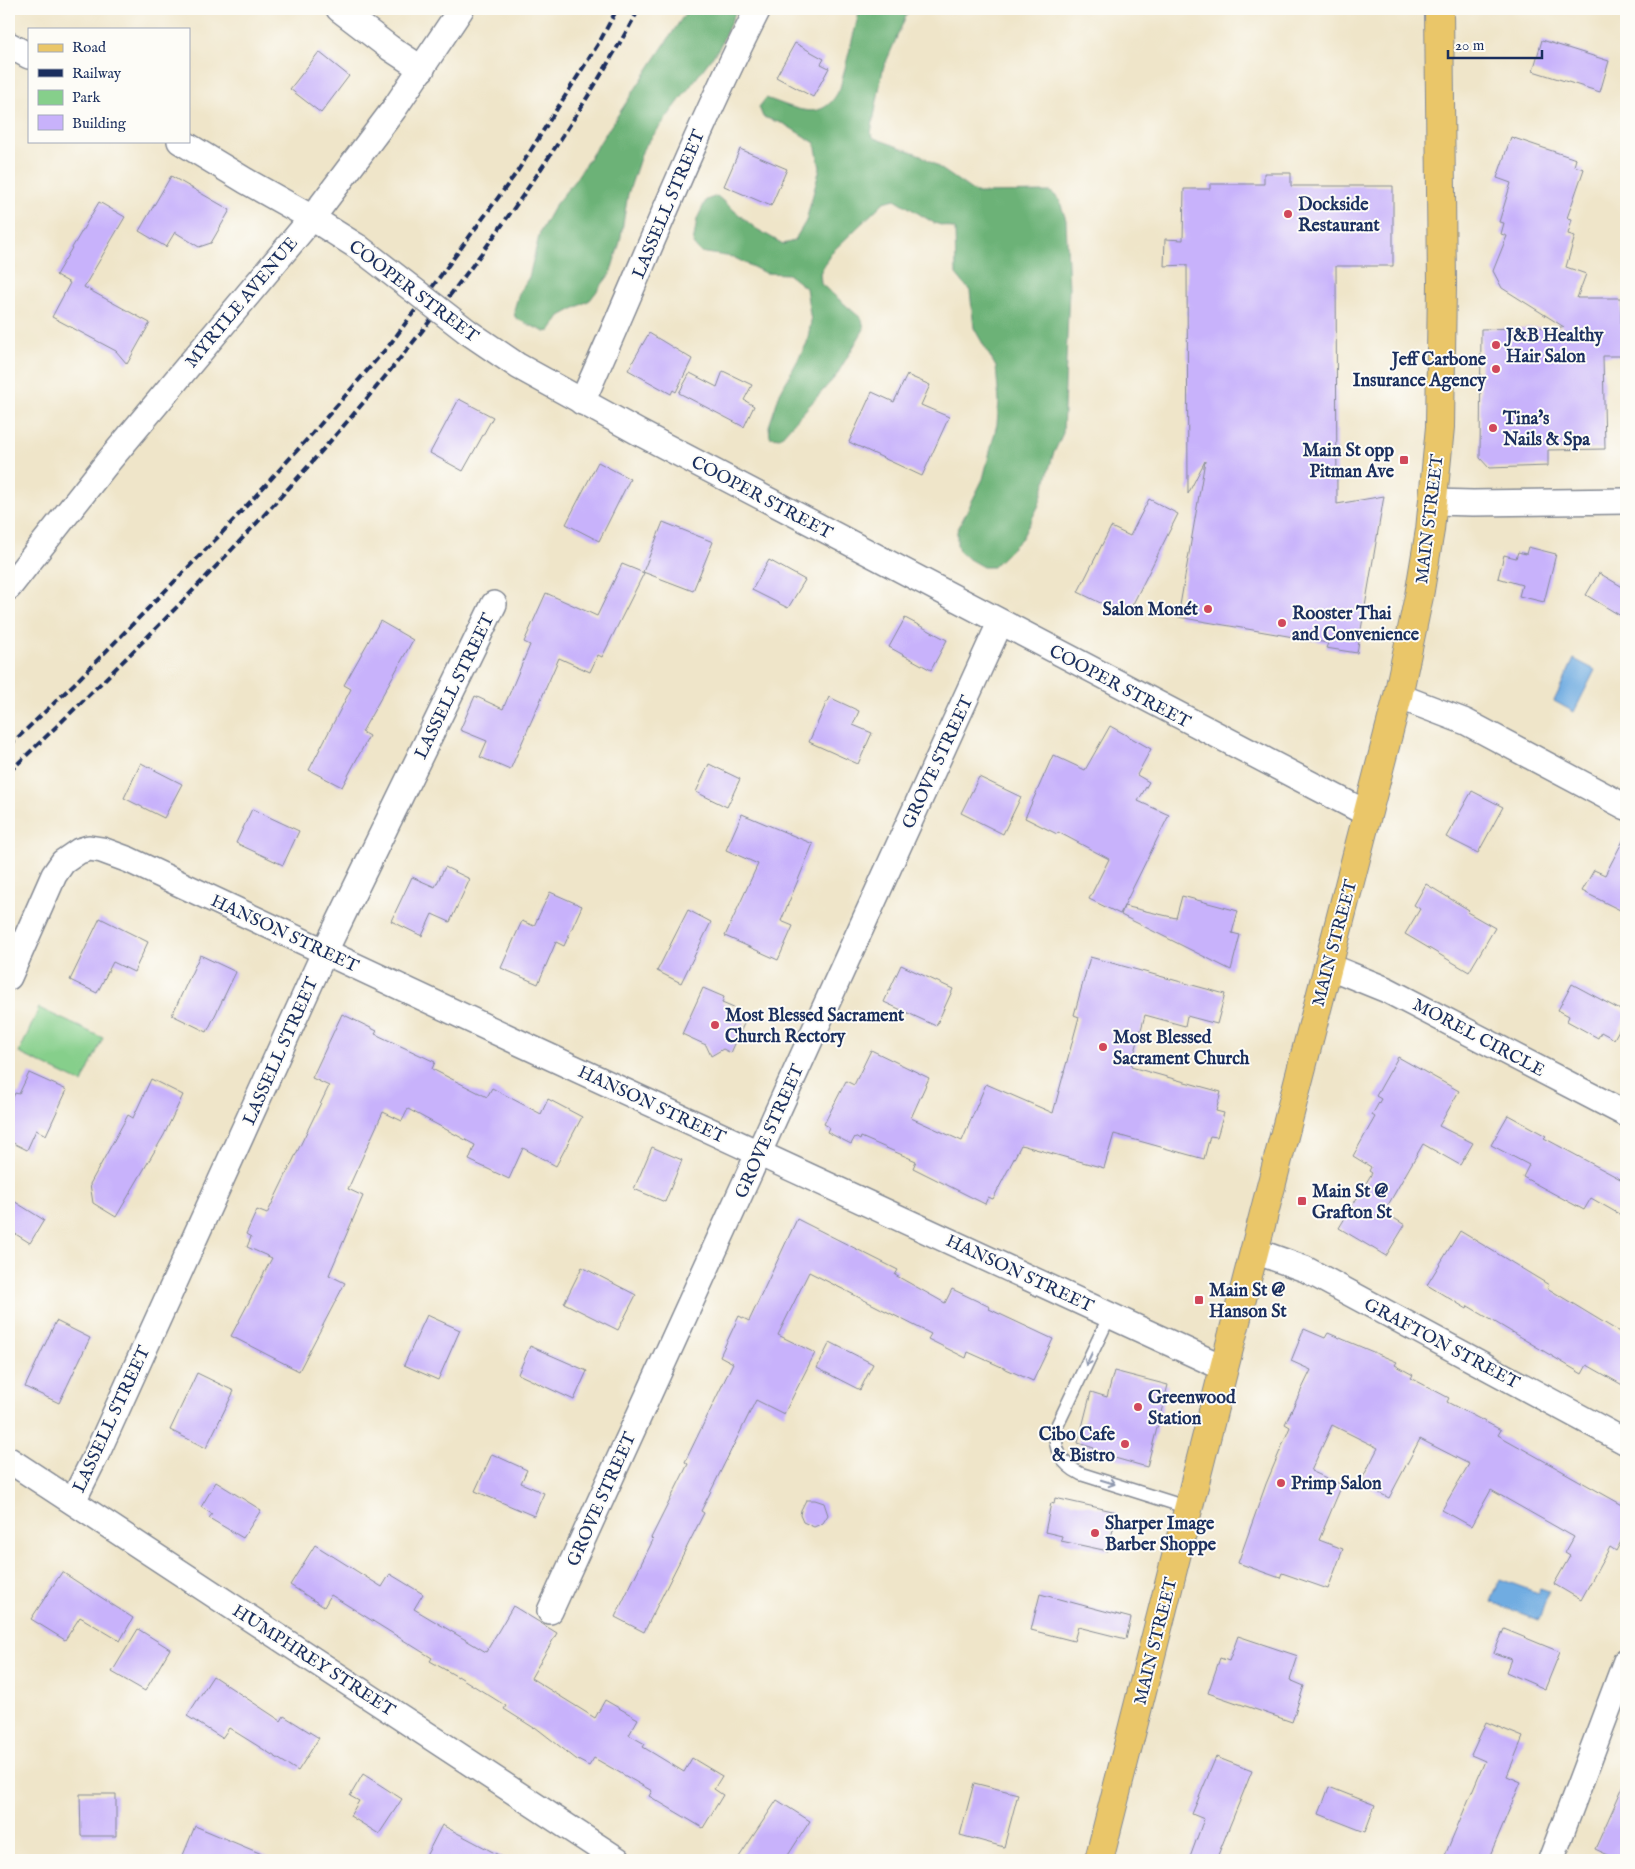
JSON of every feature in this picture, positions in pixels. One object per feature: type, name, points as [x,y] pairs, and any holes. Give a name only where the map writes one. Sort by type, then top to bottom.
[{"type":"main road","name":"MAIN STREET","points":[[1099,1860],[1398,696],[1419,596],[1433,502],[1440,427],[1439,9]]},
{"type":"street","points":[[339,9],[390,48],[422,69]]},
{"type":"street","name":"MYRTLE AVENUE","points":[[9,587],[131,434],[312,218],[394,110],[461,9]]},
{"type":"street","name":"LASSELL STREET","points":[[582,402],[630,296],[694,142],[758,9]]},
{"type":"street","points":[[9,45],[28,55]]},
{"type":"street","name":"COOPER STREET","points":[[182,142],[358,247],[468,332],[518,366],[582,402],[1000,623],[1368,814]]},
{"type":"street","points":[[1433,502],[1626,501]]},
{"type":"street","name":"LASSELL STREET","points":[[73,1501],[325,951],[494,604]]},
{"type":"street","name":"GROVE STREET","points":[[550,1611],[1000,623]]},
{"type":"street","points":[[1398,696],[1460,719],[1626,806]]},
{"type":"street","name":"HANSON STREET","points":[[9,977],[58,868],[79,851],[96,848],[129,860],[1224,1368]]},
{"type":"street","name":"MOREL CIRCLE","points":[[1328,966],[1388,990],[1626,1114]]},
{"type":"street","name":"GRAFTON STREET","points":[[1255,1252],[1305,1269],[1626,1442]]},
{"type":"street","name":"HUMPHREY STREET","points":[[9,1460],[618,1860]]},
{"type":"street","points":[[1551,1860],[1626,1661]]},
{"type":"lane","points":[[1110,1315],[1056,1428],[1056,1449],[1068,1467],[1082,1474],[1189,1508]]},
{"type":"green space","points":[[688,9],[737,9],[719,48],[643,149],[628,194],[620,242],[610,274],[590,300],[560,316],[550,331],[545,332],[519,320],[515,317],[514,310],[519,293],[529,277],[540,232],[555,205],[575,180]]},
{"type":"green space","points":[[860,9],[909,9],[883,69],[871,133],[874,138],[921,155],[976,193],[1051,192],[1059,199],[1066,220],[1069,289],[1063,433],[1053,455],[1039,505],[1022,538],[993,567],[983,567],[967,558],[959,551],[957,544],[957,531],[983,479],[997,424],[999,401],[996,367],[974,328],[970,291],[956,274],[955,229],[934,223],[895,199],[884,202],[831,253],[820,273],[821,284],[862,319],[864,329],[836,376],[780,438],[770,437],[769,426],[780,393],[807,343],[811,321],[806,288],[788,274],[765,273],[733,257],[700,252],[693,244],[697,219],[706,200],[717,196],[755,228],[783,244],[794,241],[806,221],[820,168],[815,143],[784,124],[763,117],[759,107],[766,98],[808,111],[825,107],[840,88]]},
{"type":"green space","points":[[39,1008],[103,1038],[82,1083],[19,1053]]},
{"type":"water","points":[[1574,659],[1595,670],[1574,712],[1554,701]]},
{"type":"water","points":[[1500,1579],[1538,1593],[1540,1588],[1549,1591],[1539,1620],[1491,1602]]},
{"type":"building","points":[[1542,40],[1609,61],[1600,92],[1533,71]]},
{"type":"building","points":[[795,43],[824,59],[821,64],[829,68],[813,97],[776,77]]},
{"type":"building","points":[[319,52],[349,76],[321,113],[290,89]]},
{"type":"building","points":[[1511,137],[1576,159],[1574,166],[1584,169],[1567,218],[1572,219],[1568,234],[1575,236],[1566,267],[1586,274],[1577,298],[1621,298],[1621,325],[1626,325],[1626,356],[1603,356],[1605,449],[1548,450],[1548,466],[1489,468],[1480,458],[1481,329],[1564,327],[1502,288],[1493,271],[1507,236],[1501,234],[1504,223],[1499,222],[1511,183],[1497,178]]},
{"type":"building","points":[[740,149],[787,169],[771,206],[724,186]]},
{"type":"building","points":[[1264,173],[1291,173],[1291,186],[1393,186],[1393,266],[1336,266],[1337,504],[1384,496],[1357,653],[1326,648],[1328,643],[1178,617],[1205,461],[1188,494],[1187,265],[1164,266],[1165,239],[1183,240],[1184,189],[1210,189],[1210,184],[1264,184]]},
{"type":"building","points":[[171,176],[230,210],[211,243],[199,247],[175,232],[166,247],[139,231]]},
{"type":"building","points":[[99,202],[125,217],[84,287],[150,323],[127,364],[116,351],[52,317],[70,283],[56,275]]},
{"type":"building","points":[[649,333],[692,359],[676,392],[673,390],[671,394],[628,370]]},
{"type":"building","points":[[723,371],[752,385],[744,400],[754,406],[744,427],[679,393],[690,373],[717,387]]},
{"type":"building","points":[[907,375],[930,385],[921,405],[949,417],[922,476],[849,442],[872,392],[894,402]]},
{"type":"building","points":[[459,399],[493,417],[463,471],[430,453]]},
{"type":"building","points":[[598,462],[630,479],[599,541],[566,524]]},
{"type":"building","points":[[1149,499],[1178,514],[1130,610],[1120,605],[1117,611],[1078,592],[1111,527],[1130,536]]},
{"type":"building","points":[[663,522],[713,542],[693,591],[643,572]]},
{"type":"building","points":[[1528,547],[1556,554],[1544,602],[1519,596],[1522,585],[1498,578],[1504,555],[1516,558],[1518,552],[1526,554]]},
{"type":"building","points":[[769,560],[805,580],[788,608],[752,590]]},
{"type":"building","points":[[622,564],[644,573],[602,657],[598,655],[590,672],[559,658],[510,770],[480,757],[487,741],[460,730],[475,696],[503,709],[530,645],[524,642],[546,593],[597,616]]},
{"type":"building","points":[[1599,573],[1626,589],[1626,619],[1586,595]]},
{"type":"building","points":[[905,618],[947,640],[931,670],[889,647]]},
{"type":"building","points":[[380,621],[413,640],[362,732],[369,736],[342,787],[309,770],[351,689],[344,685]]},
{"type":"building","points":[[829,697],[859,711],[853,725],[872,733],[858,764],[809,742]]},
{"type":"building","points":[[1110,726],[1151,749],[1137,775],[1149,782],[1138,801],[1169,815],[1120,914],[1089,899],[1109,859],[1058,832],[1057,834],[1025,818],[1053,755],[1085,770]]},
{"type":"building","points":[[141,763],[182,784],[164,818],[124,798]]},
{"type":"building","points":[[709,764],[740,779],[727,807],[696,792]]},
{"type":"building","points":[[979,777],[1021,797],[1003,834],[961,813]]},
{"type":"building","points":[[1472,791],[1503,807],[1478,853],[1446,837]]},
{"type":"building","points":[[252,809],[299,831],[283,865],[236,843]]},
{"type":"building","points":[[742,814],[813,844],[781,921],[793,926],[778,960],[725,936],[758,864],[726,850]]},
{"type":"building","points":[[1626,835],[1626,913],[1582,891],[1594,870],[1605,875]]},
{"type":"building","points":[[445,867],[470,879],[450,922],[432,914],[422,936],[391,921],[412,877],[435,887]]},
{"type":"building","points":[[1426,884],[1469,910],[1467,912],[1495,928],[1469,972],[1405,934],[1420,909],[1414,905]]},
{"type":"building","points":[[550,892],[582,906],[564,946],[556,942],[538,984],[501,968],[522,921],[534,926]]},
{"type":"building","points":[[1182,896],[1238,911],[1232,933],[1240,935],[1231,970],[1121,915],[1124,906],[1176,918]]},
{"type":"building","points":[[688,910],[711,922],[681,983],[657,971]]},
{"type":"building","points":[[100,918],[148,942],[134,972],[113,962],[97,993],[70,980]]},
{"type":"building","points":[[200,955],[236,972],[207,1032],[172,1015]]},
{"type":"building","points":[[1090,957],[1225,994],[1217,1024],[1187,1016],[1185,1026],[1145,1015],[1131,1067],[1221,1092],[1216,1111],[1224,1113],[1217,1137],[1210,1136],[1204,1159],[1114,1134],[1104,1168],[1021,1145],[993,1199],[988,1197],[985,1204],[913,1168],[916,1161],[861,1137],[860,1140],[855,1137],[851,1144],[827,1132],[829,1127],[824,1124],[846,1081],[854,1085],[871,1050],[929,1078],[911,1118],[962,1141],[986,1084],[1053,1113],[1079,1017],[1074,1015]]},
{"type":"building","points":[[901,965],[953,989],[936,1026],[884,1002]]},
{"type":"building","points":[[1572,984],[1626,1013],[1626,1017],[1614,1039],[1601,1032],[1598,1038],[1567,1021],[1569,1016],[1558,1010]]},
{"type":"building","name":"Most Blessed Sacrament Church Rectory","points":[[703,988],[724,997],[722,1003],[743,1012],[741,1017],[746,1019],[731,1053],[723,1049],[711,1056],[706,1045],[682,1034]]},
{"type":"building","points":[[342,1014],[377,1031],[375,1034],[435,1062],[432,1069],[487,1097],[492,1088],[541,1114],[548,1099],[582,1117],[556,1166],[523,1148],[509,1179],[469,1160],[475,1145],[408,1109],[402,1121],[383,1112],[348,1189],[363,1196],[329,1275],[345,1283],[299,1371],[231,1336],[272,1258],[247,1247],[251,1237],[246,1234],[257,1210],[267,1214],[329,1086],[312,1078]]},
{"type":"building","points":[[1398,1057],[1459,1091],[1439,1126],[1473,1143],[1460,1165],[1423,1144],[1384,1212],[1405,1225],[1386,1256],[1339,1228],[1372,1173],[1369,1171],[1371,1167],[1353,1156],[1375,1117],[1372,1115],[1381,1099],[1376,1096]]},
{"type":"building","points":[[29,1073],[67,1090],[46,1135],[36,1130],[27,1150],[9,1141],[9,1106],[15,1093],[19,1094]]},
{"type":"building","points":[[151,1079],[183,1095],[164,1135],[116,1217],[93,1203],[90,1184],[128,1115],[133,1118]]},
{"type":"building","points":[[1508,1115],[1546,1136],[1544,1138],[1626,1182],[1626,1218],[1591,1198],[1584,1210],[1523,1177],[1529,1165],[1491,1145]]},
{"type":"building","points":[[652,1147],[682,1160],[665,1202],[634,1189]]},
{"type":"building","points":[[9,1198],[44,1220],[30,1243],[9,1230]]},
{"type":"building","points":[[797,1219],[898,1270],[895,1275],[945,1303],[952,1289],[990,1307],[989,1309],[1053,1339],[1033,1381],[968,1352],[966,1358],[928,1339],[931,1334],[809,1272],[778,1335],[815,1353],[784,1414],[756,1400],[701,1511],[704,1513],[644,1632],[615,1617],[653,1540],[651,1538],[688,1464],[685,1462],[733,1363],[720,1356],[739,1316],[749,1321]]},
{"type":"building","points":[[1460,1231],[1549,1285],[1547,1288],[1626,1336],[1626,1387],[1587,1365],[1582,1374],[1468,1306],[1467,1309],[1427,1285]]},
{"type":"building","points":[[582,1267],[636,1295],[618,1330],[564,1303]]},
{"type":"building","points":[[427,1315],[460,1330],[438,1380],[404,1365]]},
{"type":"building","points":[[56,1321],[90,1338],[59,1403],[25,1387]]},
{"type":"building","points":[[1304,1329],[1325,1338],[1328,1333],[1397,1362],[1395,1365],[1413,1375],[1411,1378],[1449,1398],[1447,1402],[1501,1430],[1498,1435],[1626,1507],[1626,1532],[1616,1551],[1610,1547],[1581,1600],[1554,1584],[1570,1556],[1565,1553],[1574,1537],[1491,1490],[1471,1526],[1442,1510],[1469,1464],[1420,1439],[1389,1498],[1360,1483],[1378,1448],[1332,1425],[1311,1471],[1342,1485],[1319,1540],[1343,1549],[1328,1589],[1282,1573],[1280,1578],[1238,1563],[1266,1484],[1290,1427],[1285,1424],[1311,1370],[1291,1361]]},
{"type":"building","points":[[830,1342],[873,1364],[860,1390],[817,1368]]},
{"type":"building","points":[[530,1346],[587,1371],[574,1400],[518,1374]]},
{"type":"building","points":[[1114,1371],[1168,1385],[1147,1467],[1093,1452],[1094,1448],[1078,1443],[1091,1392],[1107,1397]]},
{"type":"building","points":[[197,1373],[234,1391],[206,1448],[170,1430]]},
{"type":"building","points":[[492,1454],[527,1470],[521,1483],[544,1493],[534,1516],[475,1491]]},
{"type":"building","points":[[216,1482],[261,1510],[243,1538],[209,1518],[212,1514],[201,1507]]},
{"type":"building","points":[[1055,1498],[1117,1512],[1108,1551],[1061,1541],[1062,1536],[1045,1532],[1051,1503],[1054,1504]]},
{"type":"building","points":[[806,1500],[824,1503],[828,1515],[823,1523],[814,1527],[803,1522],[800,1515]]},
{"type":"building","points":[[315,1545],[382,1587],[390,1574],[423,1594],[414,1609],[486,1652],[513,1606],[557,1633],[531,1678],[595,1718],[605,1700],[638,1719],[629,1735],[645,1744],[643,1747],[684,1772],[692,1758],[722,1776],[714,1789],[723,1795],[703,1828],[649,1796],[652,1791],[594,1758],[589,1766],[576,1759],[535,1727],[504,1709],[506,1706],[430,1661],[432,1658],[331,1595],[324,1607],[290,1585]]},
{"type":"building","points":[[62,1572],[133,1618],[120,1641],[80,1617],[65,1640],[31,1619]]},
{"type":"building","points":[[1040,1594],[1131,1618],[1126,1639],[1078,1627],[1074,1641],[1031,1630]]},
{"type":"building","points":[[138,1629],[170,1649],[145,1691],[112,1672]]},
{"type":"building","points":[[1504,1629],[1560,1652],[1545,1689],[1506,1672],[1511,1659],[1494,1653]]},
{"type":"building","points":[[1238,1636],[1298,1656],[1290,1680],[1304,1686],[1292,1722],[1208,1693],[1220,1658],[1229,1661]]},
{"type":"building","points":[[213,1676],[281,1721],[284,1716],[319,1738],[298,1771],[229,1728],[222,1738],[187,1716]]},
{"type":"building","points":[[1486,1722],[1523,1737],[1507,1776],[1521,1782],[1488,1860],[1443,1860],[1485,1761],[1471,1755]]},
{"type":"building","points":[[1216,1757],[1252,1771],[1216,1860],[1189,1860],[1204,1819],[1192,1814]]},
{"type":"building","points":[[363,1774],[402,1799],[379,1834],[350,1816],[359,1801],[350,1796]]},
{"type":"building","points":[[1626,1780],[1626,1860],[1619,1860],[1595,1849]]},
{"type":"building","points":[[974,1783],[1018,1794],[1004,1847],[960,1835]]},
{"type":"building","points":[[1329,1787],[1375,1805],[1365,1832],[1319,1814]]},
{"type":"building","points":[[80,1794],[116,1794],[116,1836],[81,1836]]},
{"type":"building","points":[[777,1800],[810,1821],[785,1860],[737,1860]]},
{"type":"building","points":[[442,1825],[508,1860],[424,1860]]},
{"type":"building","points":[[195,1826],[276,1860],[181,1860]]},
{"type":"railway","points":[[9,746],[74,684],[219,536],[312,434],[391,343],[517,172],[600,41],[617,9]]},
{"type":"railway","points":[[9,772],[186,598],[271,508],[353,414],[432,318],[506,219],[576,116],[639,9]]},
{"type":"place","name":"Dockside Restaurant","points":[[1288,214]]},
{"type":"place","name":"J&B Healthy Hair Salon","points":[[1496,345]]},
{"type":"place","name":"Jeff Carbone Insurance Agency","points":[[1496,369]]},
{"type":"place","name":"Tina's Nails & Spa","points":[[1493,428]]},
{"type":"place","name":"Main St opp Pitman Ave","points":[[1404,460]]},
{"type":"place","name":"Salon Monét","points":[[1208,609]]},
{"type":"place","name":"Rooster Thai and Convenience","points":[[1282,623]]},
{"type":"place","name":"Most Blessed Sacrament Church Rectory","points":[[715,1025]]},
{"type":"place","name":"Most Blessed Sacrament Church","points":[[1103,1047]]},
{"type":"place","name":"Main St @ Grafton St","points":[[1302,1201]]},
{"type":"place","name":"Main St @ Hanson St","points":[[1199,1300]]},
{"type":"place","name":"Greenwood Station","points":[[1138,1407]]},
{"type":"place","name":"Cibo Cafe & Bistro","points":[[1125,1444]]},
{"type":"place","name":"Primp Salon","points":[[1281,1483]]},
{"type":"place","name":"Sharper Image Barber Shoppe","points":[[1095,1533]]}]
